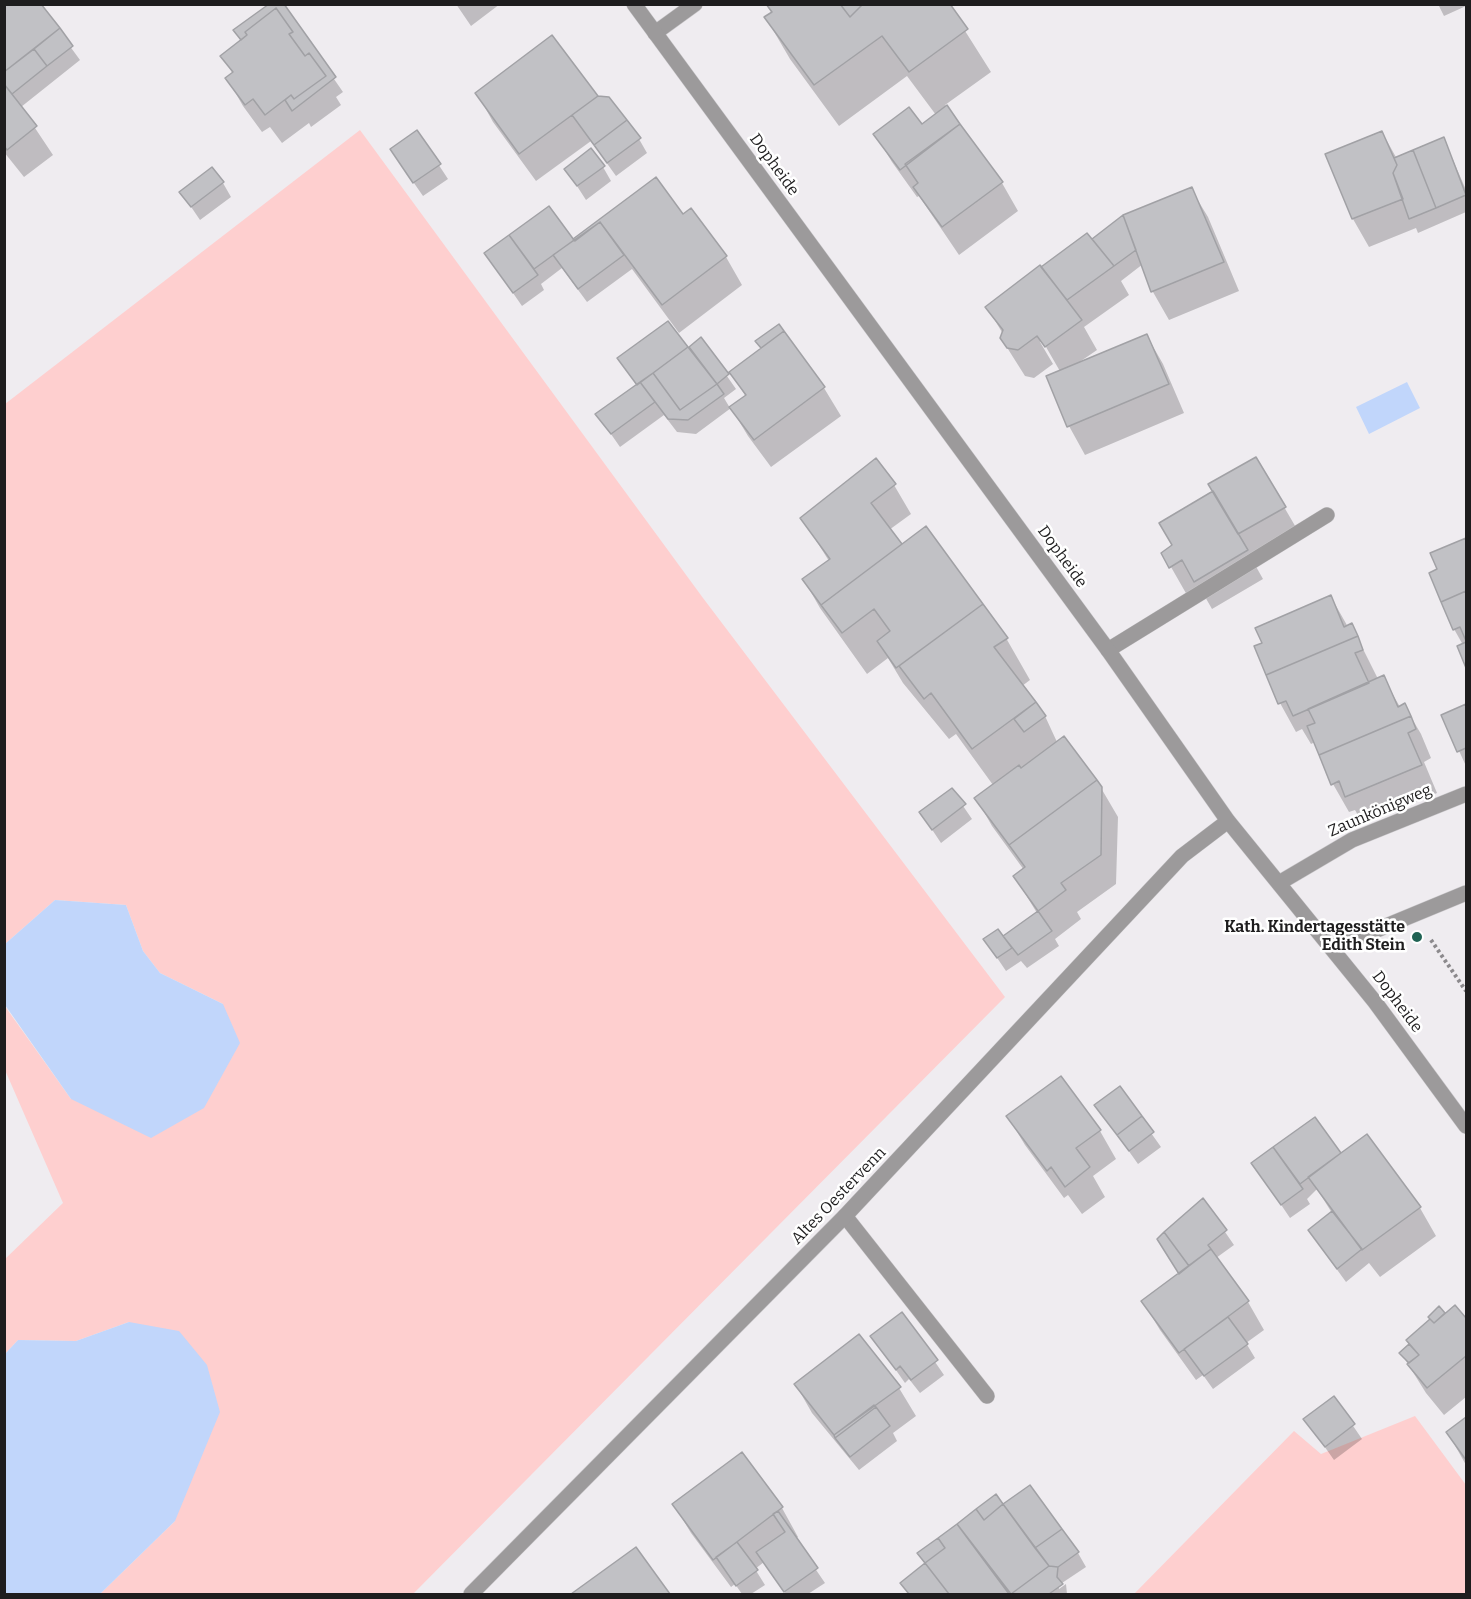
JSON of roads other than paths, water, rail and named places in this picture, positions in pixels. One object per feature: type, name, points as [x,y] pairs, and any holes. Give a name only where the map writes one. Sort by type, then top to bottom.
[{"type":"street","name":"Dopheide","points":[[634,4],[1108,650],[1228,820],[1333,948],[1467,1126]]},
{"type":"street","points":[[655,33],[696,4]]},
{"type":"street","points":[[1108,650],[1327,515]]},
{"type":"street","name":"Zaunkönigweg","points":[[1279,883],[1352,840],[1467,794]]},
{"type":"street","name":"Altes Oestervenn","points":[[471,1594],[845,1216],[1182,856],[1228,820]]},
{"type":"street","points":[[1333,948],[1467,893]]},
{"type":"street","points":[[845,1216],[987,1396]]},
{"type":"water","points":[[1407,382],[1420,408],[1369,434],[1356,407]]},
{"type":"water","points":[[55,900],[126,905],[143,951],[160,973],[223,1004],[240,1043],[204,1108],[151,1138],[71,1099],[5,1005],[5,944]]},
{"type":"water","points":[[129,1322],[179,1331],[207,1365],[220,1412],[175,1521],[100,1594],[5,1594],[5,1354],[18,1340],[76,1341]]},
{"type":"place","name":"Kath. Kindertagesstätte Edith Stein","points":[[1417,937]]}]
